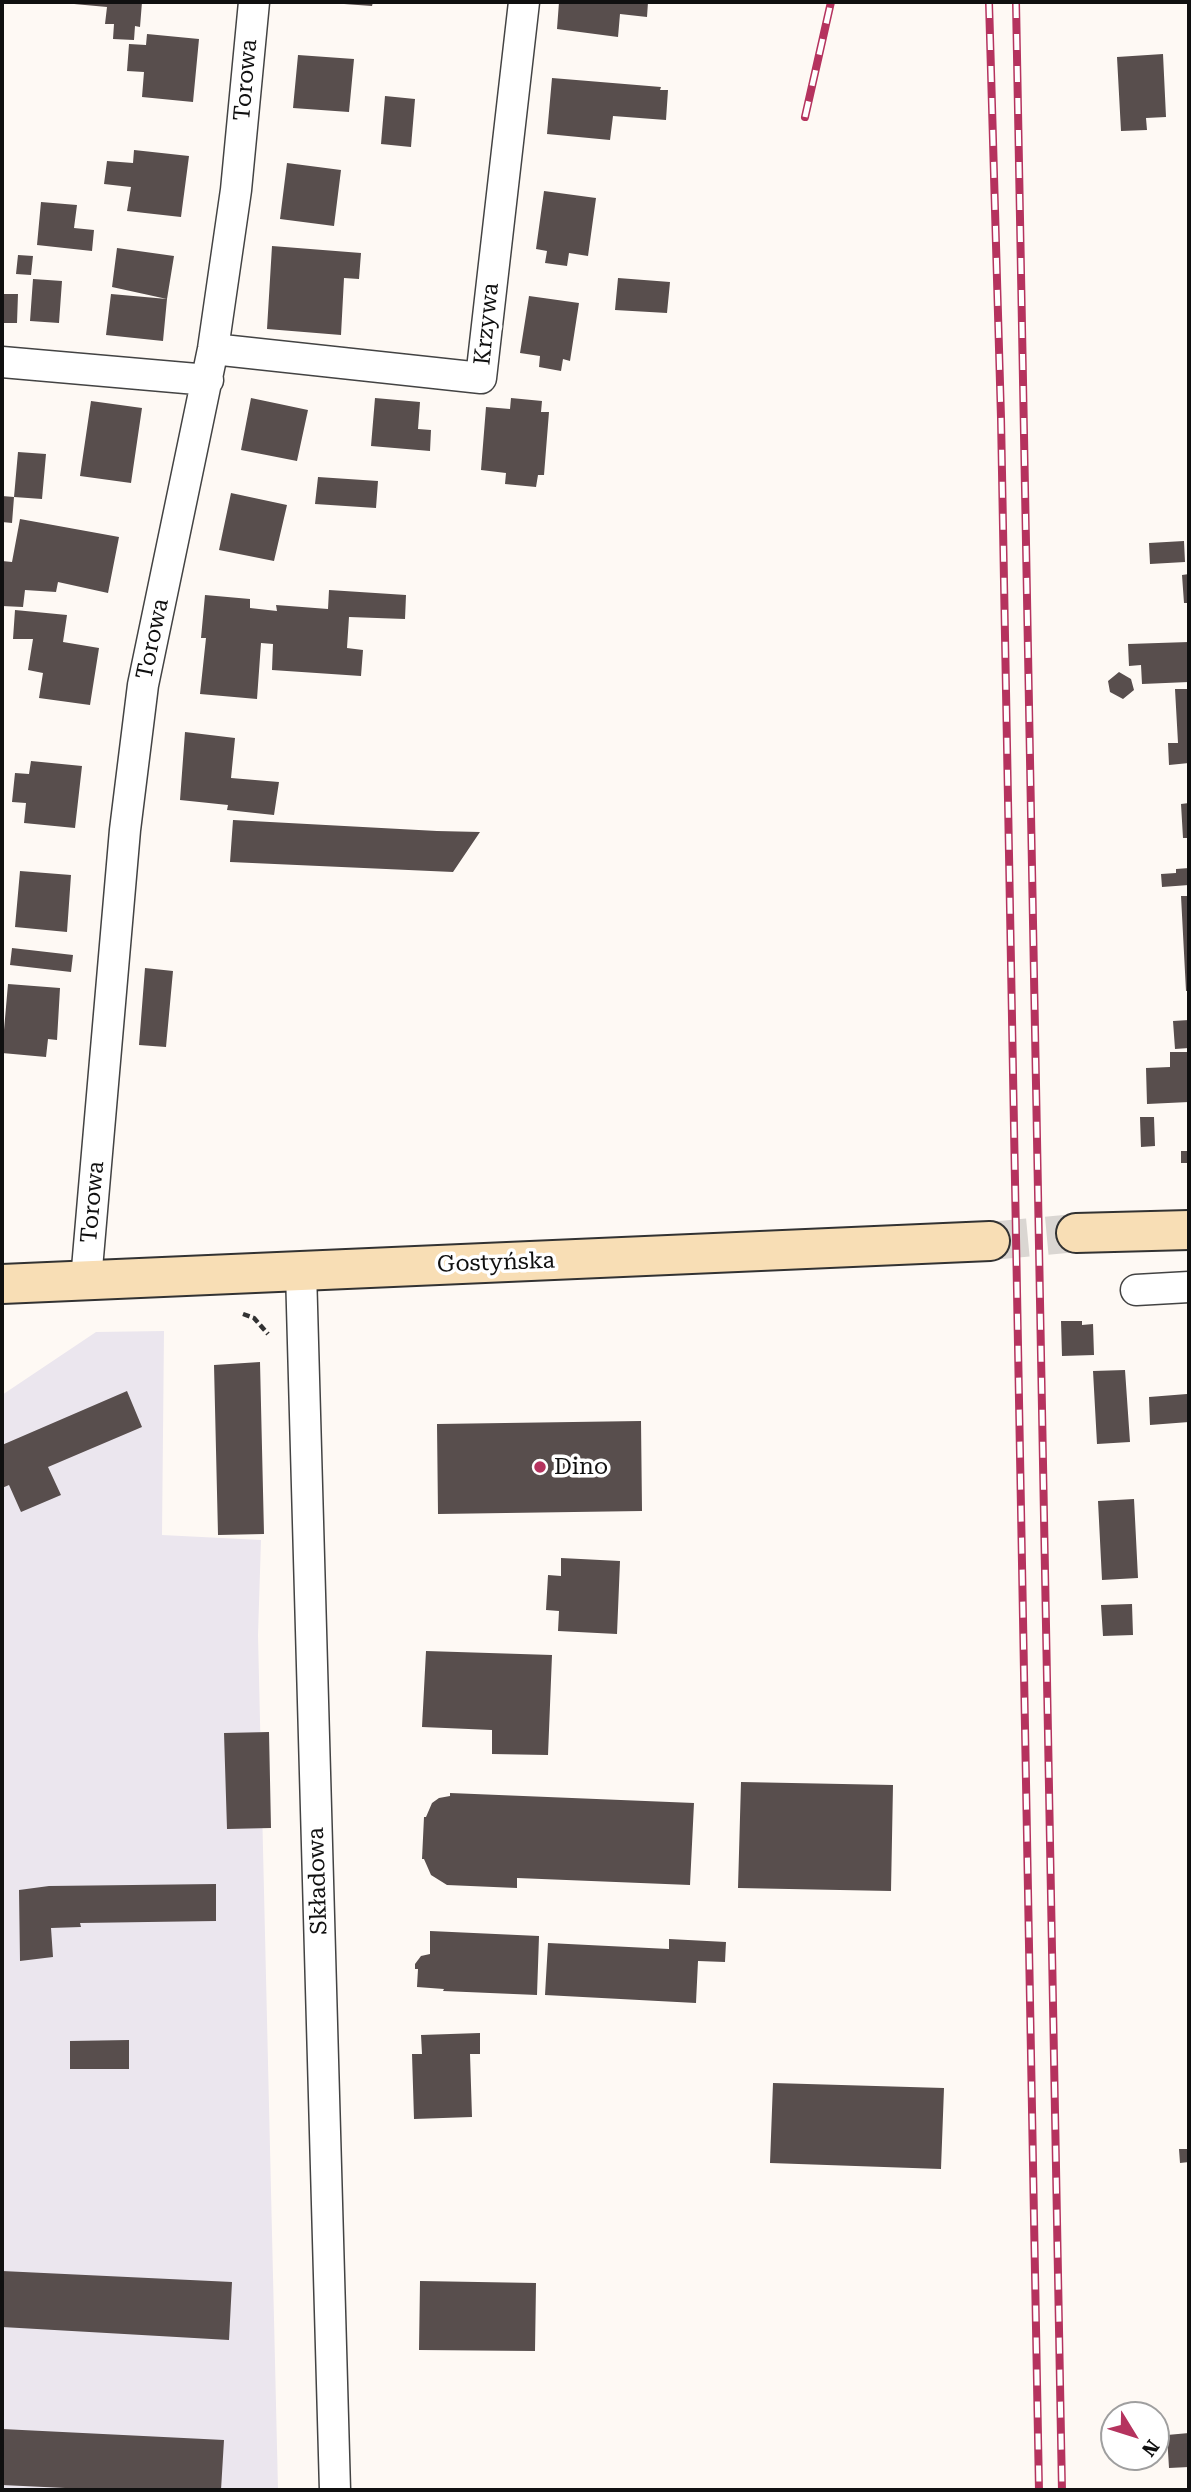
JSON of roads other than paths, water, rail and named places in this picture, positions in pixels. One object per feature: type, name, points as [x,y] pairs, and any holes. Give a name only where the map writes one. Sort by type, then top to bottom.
[{"type":"main road","points":[[1076,1233],[1189,1230]]},
{"type":"main road","name":"Gostyńska","points":[[2,1284],[990,1241]]},
{"type":"street","name":"Torowa","points":[[86,1280],[125,830],[143,685],[208,380],[236,190],[254,2]]},
{"type":"street","name":"Krzywa","points":[[213,349],[481,378],[524,2]]},
{"type":"street","points":[[2,362],[208,380]]},
{"type":"street","name":"Składowa","points":[[301,1271],[335,2490]]},
{"type":"street","points":[[1136,1290],[1189,1287]]},
{"type":"tunnel","points":[[990,1241],[1076,1233]]},
{"type":"railway","points":[[805,117],[831,2]]},
{"type":"railway","points":[[989,2],[1001,418],[1039,2490]]},
{"type":"railway","points":[[1016,2],[1062,2490]]},
{"type":"place","name":"Dino","points":[[540,1467]]}]
